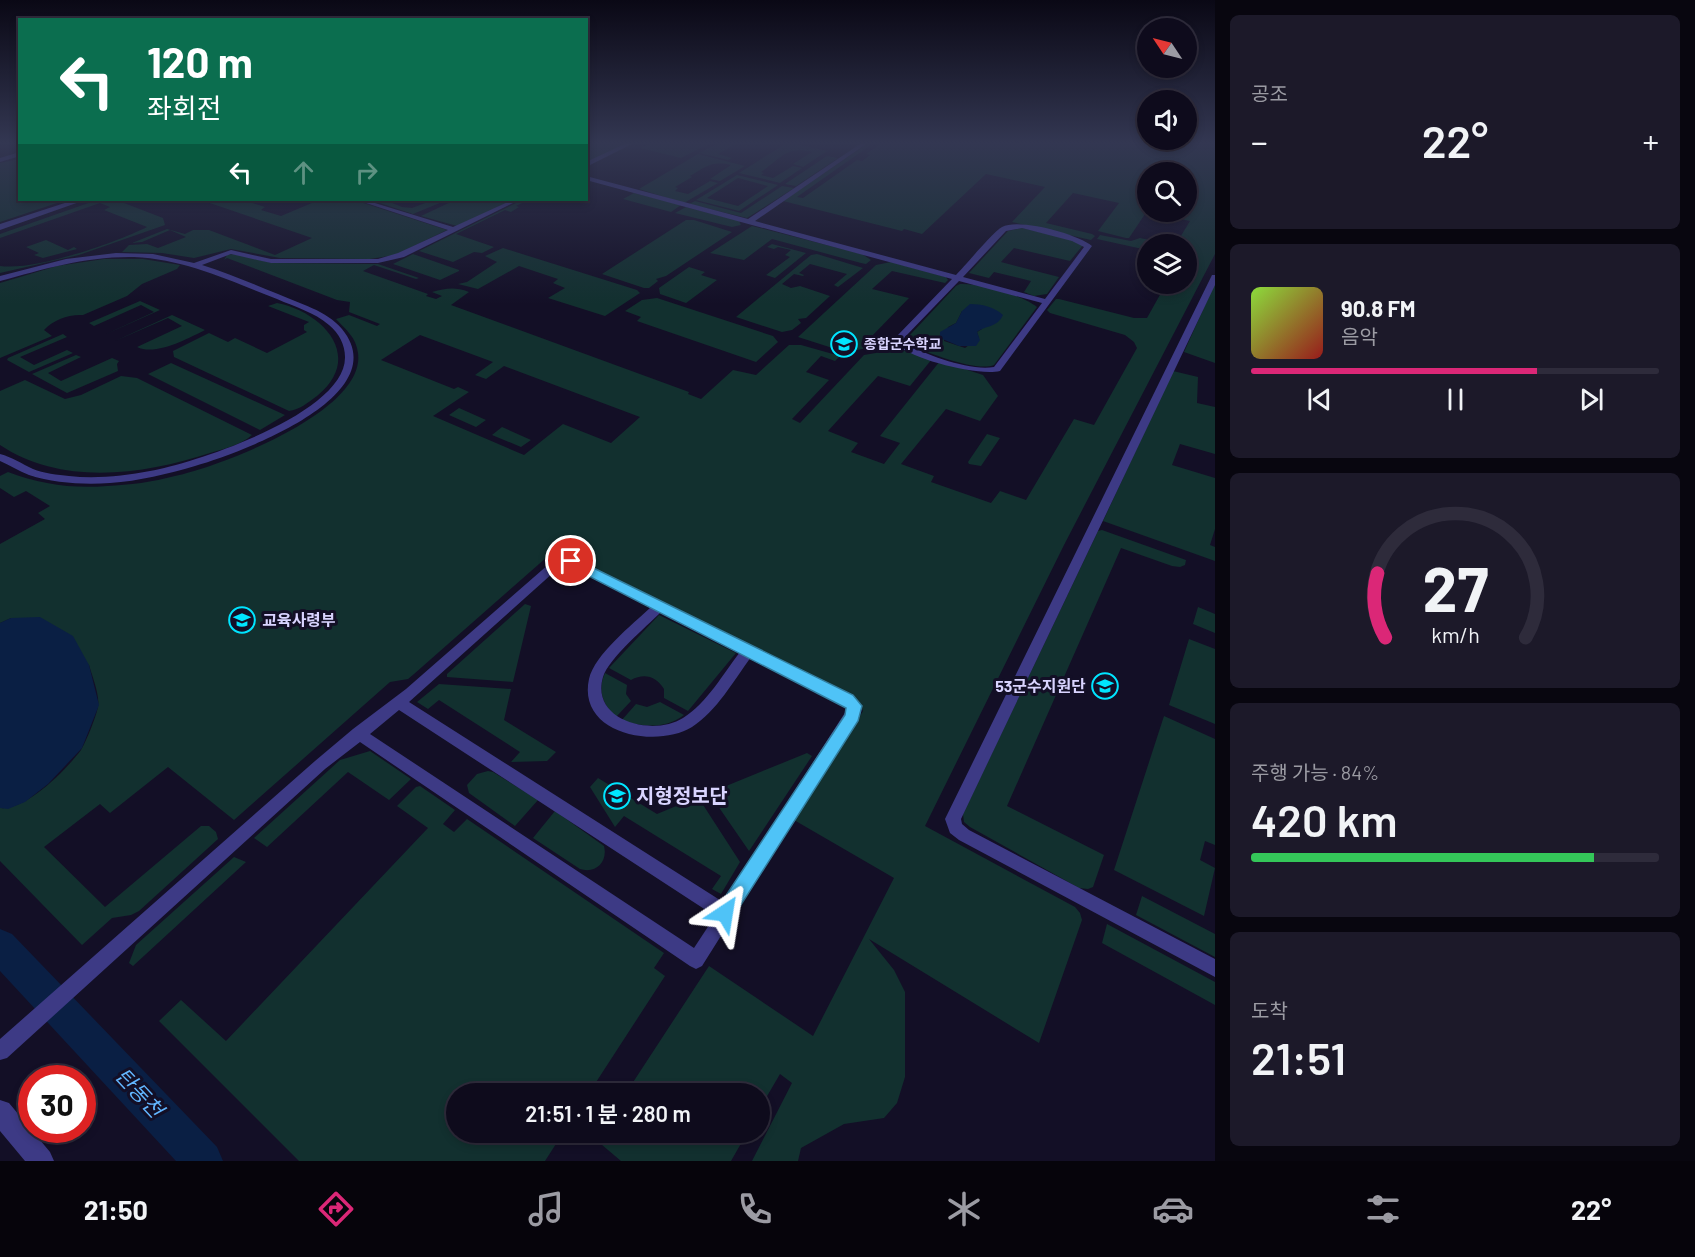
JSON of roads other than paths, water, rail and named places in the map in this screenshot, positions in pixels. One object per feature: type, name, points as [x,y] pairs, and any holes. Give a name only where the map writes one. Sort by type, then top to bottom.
[{"type":"street","points":[[653,196],[1047,302]]},
{"type":"street","points":[[749,222],[787,196]]},
{"type":"street","points":[[0,227],[78,201]]},
{"type":"street","points":[[363,201],[455,230]]},
{"type":"street","points":[[197,264],[231,252],[271,261],[386,260],[514,201]]},
{"type":"street","points":[[1022,226],[1084,242],[1088,249],[1047,302],[997,369],[993,371],[971,368],[901,345],[900,338],[1007,227],[1022,226]]},
{"type":"street","points":[[0,279],[50,264],[105,256],[156,256],[197,264],[314,312],[333,324],[349,348],[349,365],[341,384],[310,410],[259,441],[202,462],[134,477],[78,479],[26,470],[0,457]]},
{"type":"street","points":[[1215,277],[952,819],[955,828],[964,834],[1215,968]]},
{"type":"street","points":[[4,1047],[320,765],[358,733],[398,702],[561,560],[571,561],[848,700],[855,706],[855,711],[696,960],[358,733]]},
{"type":"street","points":[[659,606],[603,664],[595,680],[595,699],[600,709],[614,723],[626,729],[649,732],[686,724],[702,709],[749,650]]},
{"type":"street","points":[[398,702],[725,913]]},
{"type":"street","points":[[0,1112],[41,1161]]},
{"type":"water","points":[[970,304],[988,306],[1003,315],[995,324],[977,332],[980,340],[976,346],[959,346],[940,338],[940,332],[956,323],[962,311]]},
{"type":"water","points":[[40,617],[73,636],[89,665],[99,705],[82,748],[48,784],[25,802],[8,809],[0,808],[0,623],[11,618]]},
{"type":"waterway","name":"탄동천","points":[[0,946],[203,1161]]},
{"type":"place","name":"종합군수학교","points":[[844,344]]},
{"type":"place","name":"교육사령부","points":[[242,620]]},
{"type":"place","name":"53군수지원단","points":[[1105,686]]},
{"type":"place","name":"지형정보단","points":[[617,796]]}]
